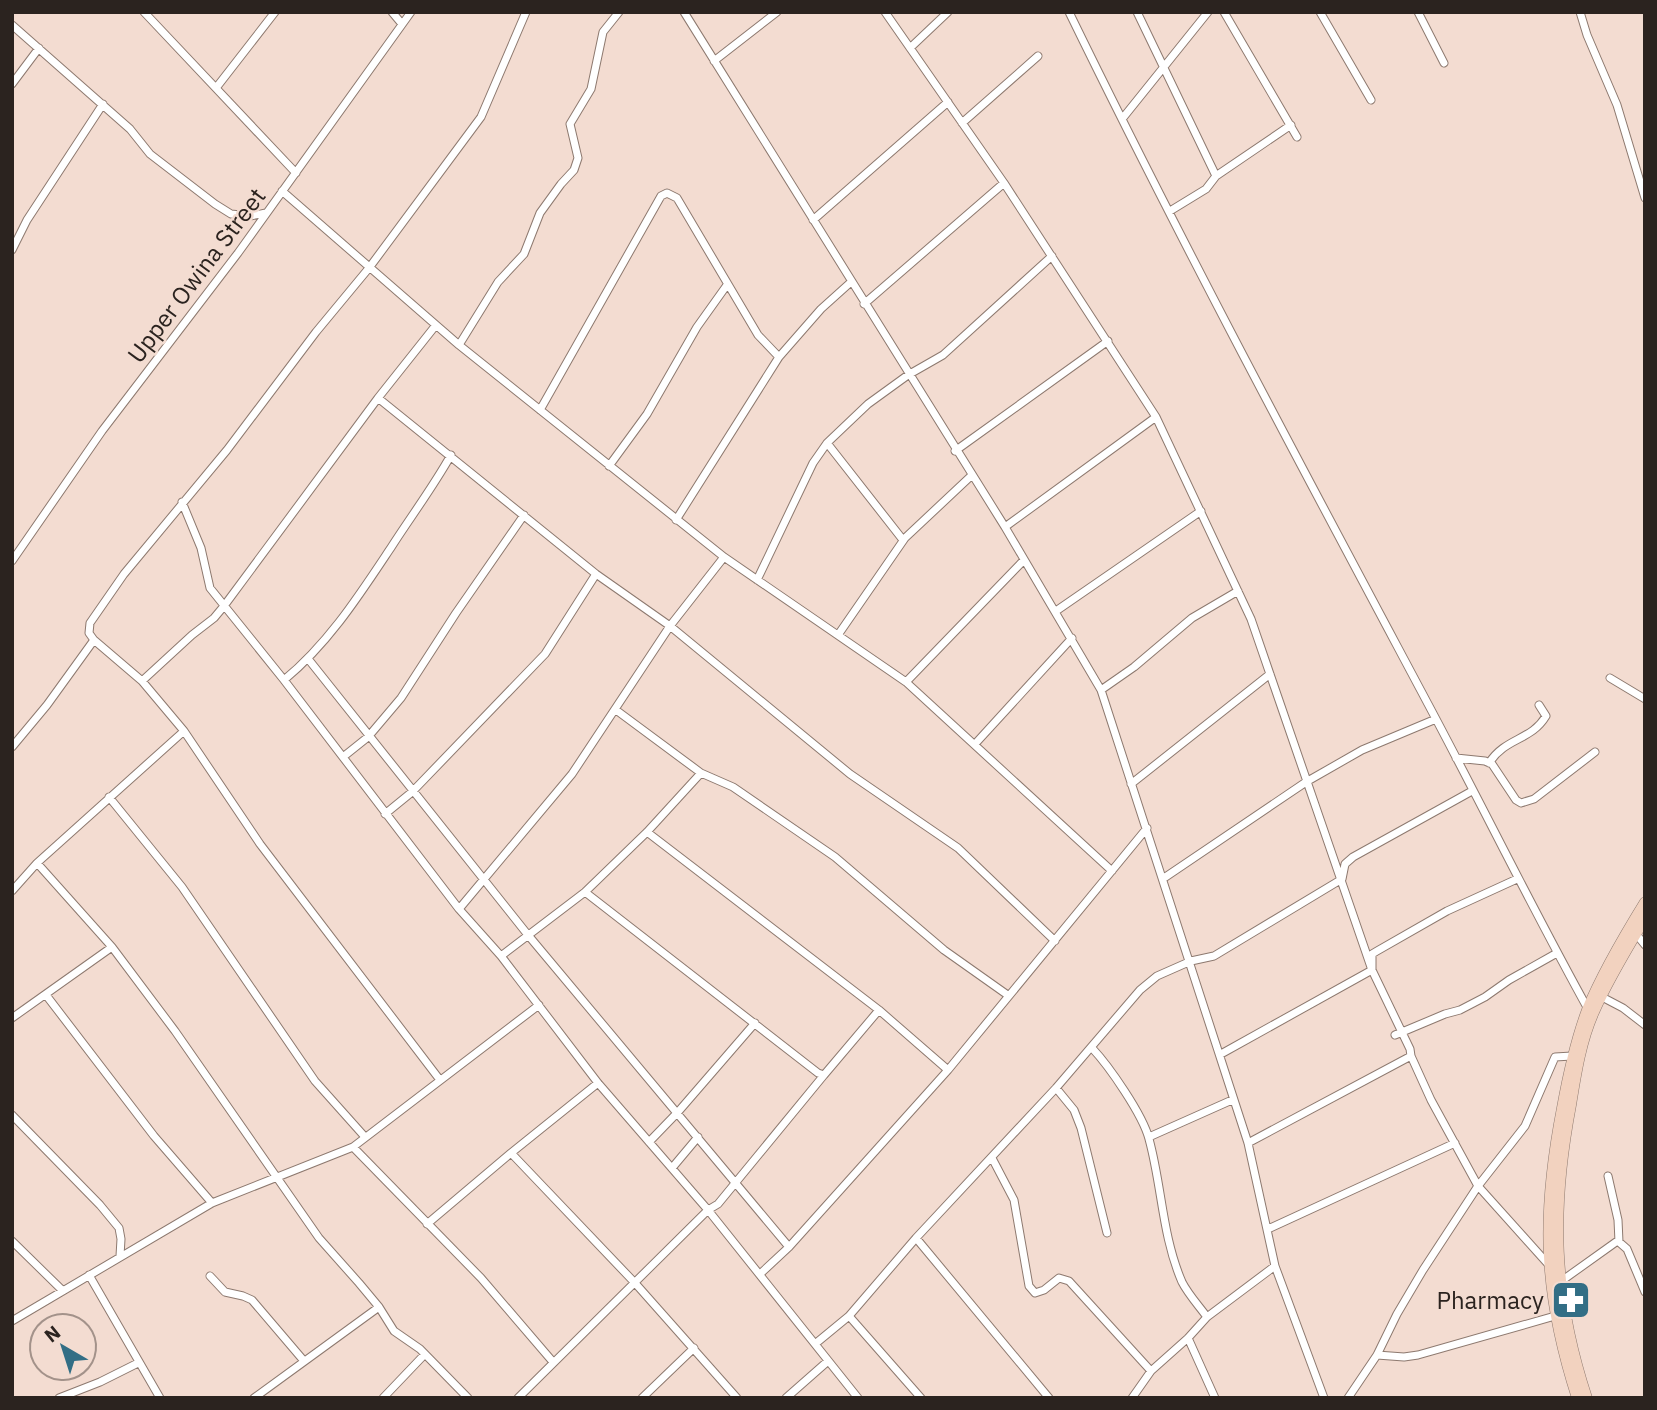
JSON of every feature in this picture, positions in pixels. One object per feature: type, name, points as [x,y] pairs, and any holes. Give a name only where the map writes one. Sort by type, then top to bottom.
[{"type":"main road","points":[[1577,1398],[1555,1316],[1548,1264],[1551,1167],[1572,1056],[1588,1009],[1645,902]]},
{"type":"main road","points":[[1587,1398],[1566,1321],[1560,1282],[1557,1232],[1561,1157],[1579,1061],[1594,1012],[1645,919]]},
{"type":"street","points":[[157,12],[147,15],[296,173]]},
{"type":"street","points":[[216,88],[275,12]]},
{"type":"street","points":[[392,12],[402,24]]},
{"type":"street","name":"Upper Owina Street","points":[[12,561],[102,431],[267,213],[411,12]]},
{"type":"street","points":[[440,1080],[268,854],[184,731],[142,681],[89,633],[90,623],[95,615],[369,268],[481,117],[526,12]]},
{"type":"street","points":[[459,345],[498,282],[524,254],[540,213],[574,170],[578,158],[570,124],[592,89],[603,32],[619,12]]},
{"type":"street","points":[[684,12],[1005,527],[1101,690],[1248,1143],[1275,1266],[1324,1398]]},
{"type":"street","points":[[714,61],[777,12]]},
{"type":"street","points":[[885,12],[1004,183],[1156,417],[1251,619],[1372,970],[1431,1100],[1478,1186],[1548,1264]]},
{"type":"street","points":[[910,48],[948,12]]},
{"type":"street","points":[[1069,12],[1517,879],[1588,1009]]},
{"type":"street","points":[[1137,12],[1216,176]]},
{"type":"street","points":[[1122,119],[1208,12]]},
{"type":"street","points":[[1224,12],[1297,137]]},
{"type":"street","points":[[1320,12],[1371,100]]},
{"type":"street","points":[[1418,12],[1444,63]]},
{"type":"street","points":[[1580,12],[1617,105],[1645,198]]},
{"type":"street","points":[[12,25],[130,129],[150,154],[215,204],[231,214],[250,216],[267,213]]},
{"type":"street","points":[[12,84],[39,48]]},
{"type":"street","points":[[962,123],[1038,56]]},
{"type":"street","points":[[813,220],[948,102]]},
{"type":"street","points":[[12,250],[27,220],[103,104]]},
{"type":"street","points":[[1170,211],[1206,190],[1216,176],[1291,125]]},
{"type":"street","points":[[864,304],[1004,183]]},
{"type":"street","points":[[282,191],[459,345],[724,557],[906,682],[1112,871]]},
{"type":"street","points":[[540,410],[661,195],[667,193],[677,198],[758,335],[779,357]]},
{"type":"street","points":[[757,580],[813,463],[827,443],[868,404],[908,375],[943,355],[1052,256]]},
{"type":"street","points":[[677,520],[779,357],[821,309],[851,282]]},
{"type":"street","points":[[609,466],[646,415],[696,327],[727,285]]},
{"type":"street","points":[[142,681],[225,606],[436,325]]},
{"type":"street","points":[[956,451],[1108,341]]},
{"type":"street","points":[[379,398],[596,574],[670,626],[850,774],[958,848],[1055,941]]},
{"type":"street","points":[[1005,527],[1156,417]]},
{"type":"street","points":[[827,443],[904,540]]},
{"type":"street","points":[[284,680],[309,660],[352,605],[431,491],[451,455]]},
{"type":"street","points":[[838,635],[904,540],[971,476]]},
{"type":"street","points":[[182,502],[201,548],[210,588],[284,680],[458,909],[501,956],[597,1083],[708,1210],[858,1398]]},
{"type":"street","points":[[1056,611],[1201,511]]},
{"type":"street","points":[[343,757],[369,737],[401,698],[456,612],[524,515]]},
{"type":"street","points":[[458,909],[572,774],[670,626],[724,557]]},
{"type":"street","points":[[906,682],[1024,560]]},
{"type":"street","points":[[385,814],[412,792],[545,654],[596,574]]},
{"type":"street","points":[[1101,690],[1134,667],[1192,618],[1238,592]]},
{"type":"street","points":[[975,744],[1072,638]]},
{"type":"street","points":[[12,747],[94,640]]},
{"type":"street","points":[[309,660],[528,935],[789,1247]]},
{"type":"street","points":[[1132,784],[1270,674]]},
{"type":"street","points":[[1610,678],[1645,699]]},
{"type":"street","points":[[1489,763],[1507,743],[1534,731],[1544,720],[1546,716],[1539,705]]},
{"type":"street","points":[[616,710],[701,773],[733,788],[835,857],[944,950],[1009,996]]},
{"type":"street","points":[[1164,878],[1307,782],[1362,750],[1436,719]]},
{"type":"street","points":[[12,891],[37,863],[184,731]]},
{"type":"street","points":[[1456,758],[1489,763],[1521,803],[1534,799],[1595,752]]},
{"type":"street","points":[[501,956],[585,892],[647,832],[701,773]]},
{"type":"street","points":[[815,1344],[849,1316],[916,1238],[1092,1048],[1140,990],[1157,976],[1191,961],[1214,956],[1342,879],[1345,864],[1353,857],[1472,791]]},
{"type":"street","points":[[109,797],[181,887],[315,1081],[365,1138]]},
{"type":"street","points":[[760,1274],[789,1247],[948,1070],[1147,828]]},
{"type":"street","points":[[647,832],[879,1010],[948,1070]]},
{"type":"street","points":[[37,863],[111,947],[175,1031],[319,1238],[379,1307],[398,1336],[415,1345],[468,1398]]},
{"type":"street","points":[[1372,970],[1372,954],[1447,911],[1517,879]]},
{"type":"street","points":[[585,892],[818,1073],[824,1074]]},
{"type":"street","points":[[1636,934],[1645,945]]},
{"type":"street","points":[[12,1018],[111,947]]},
{"type":"street","points":[[1395,1035],[1485,998],[1509,979],[1557,953]]},
{"type":"street","points":[[1221,1054],[1372,970]]},
{"type":"street","points":[[46,995],[154,1136],[212,1203]]},
{"type":"street","points":[[1602,997],[1623,1008],[1645,1025]]},
{"type":"street","points":[[12,1321],[212,1203],[353,1147],[539,1005]]},
{"type":"street","points":[[518,1398],[708,1210],[718,1204],[827,1069],[879,1010]]},
{"type":"street","points":[[649,1142],[755,1023]]},
{"type":"street","points":[[1092,1048],[1130,1102],[1149,1137],[1168,1240],[1183,1283],[1207,1317]]},
{"type":"street","points":[[1248,1143],[1411,1056]]},
{"type":"street","points":[[1348,1398],[1377,1355],[1409,1292],[1478,1186],[1525,1126],[1555,1058],[1572,1056]]},
{"type":"street","points":[[427,1224],[597,1083]]},
{"type":"street","points":[[1056,1088],[1074,1110],[1081,1128],[1107,1233]]},
{"type":"street","points":[[1149,1137],[1232,1100]]},
{"type":"street","points":[[12,1115],[119,1228],[120,1256]]},
{"type":"street","points":[[672,1168],[698,1137]]},
{"type":"street","points":[[1268,1229],[1455,1143]]},
{"type":"street","points":[[353,1147],[481,1278],[553,1362]]},
{"type":"street","points":[[511,1153],[635,1283],[737,1398]]},
{"type":"street","points":[[992,1158],[1014,1200],[1029,1286],[1035,1293],[1044,1290],[1059,1278],[1069,1281],[1151,1371]]},
{"type":"street","points":[[1608,1176],[1618,1220],[1619,1242],[1626,1249],[1645,1292]]},
{"type":"street","points":[[916,1238],[1049,1398]]},
{"type":"street","points":[[12,1241],[62,1290]]},
{"type":"street","points":[[1560,1282],[1619,1242]]},
{"type":"street","points":[[1132,1398],[1151,1371],[1207,1317],[1275,1266]]},
{"type":"street","points":[[89,1275],[160,1398]]},
{"type":"street","points":[[209,1276],[225,1292],[252,1300],[304,1361]]},
{"type":"street","points":[[254,1398],[379,1307]]},
{"type":"street","points":[[849,1316],[921,1398]]},
{"type":"street","points":[[1377,1355],[1418,1355],[1555,1316]]},
{"type":"street","points":[[1188,1338],[1215,1398]]},
{"type":"street","points":[[642,1398],[694,1348]]},
{"type":"street","points":[[383,1398],[425,1354]]},
{"type":"street","points":[[786,1398],[828,1361]]},
{"type":"street","points":[[59,1398],[138,1363]]},
{"type":"place","name":"Pharmacy","points":[[1571,1300]]}]
